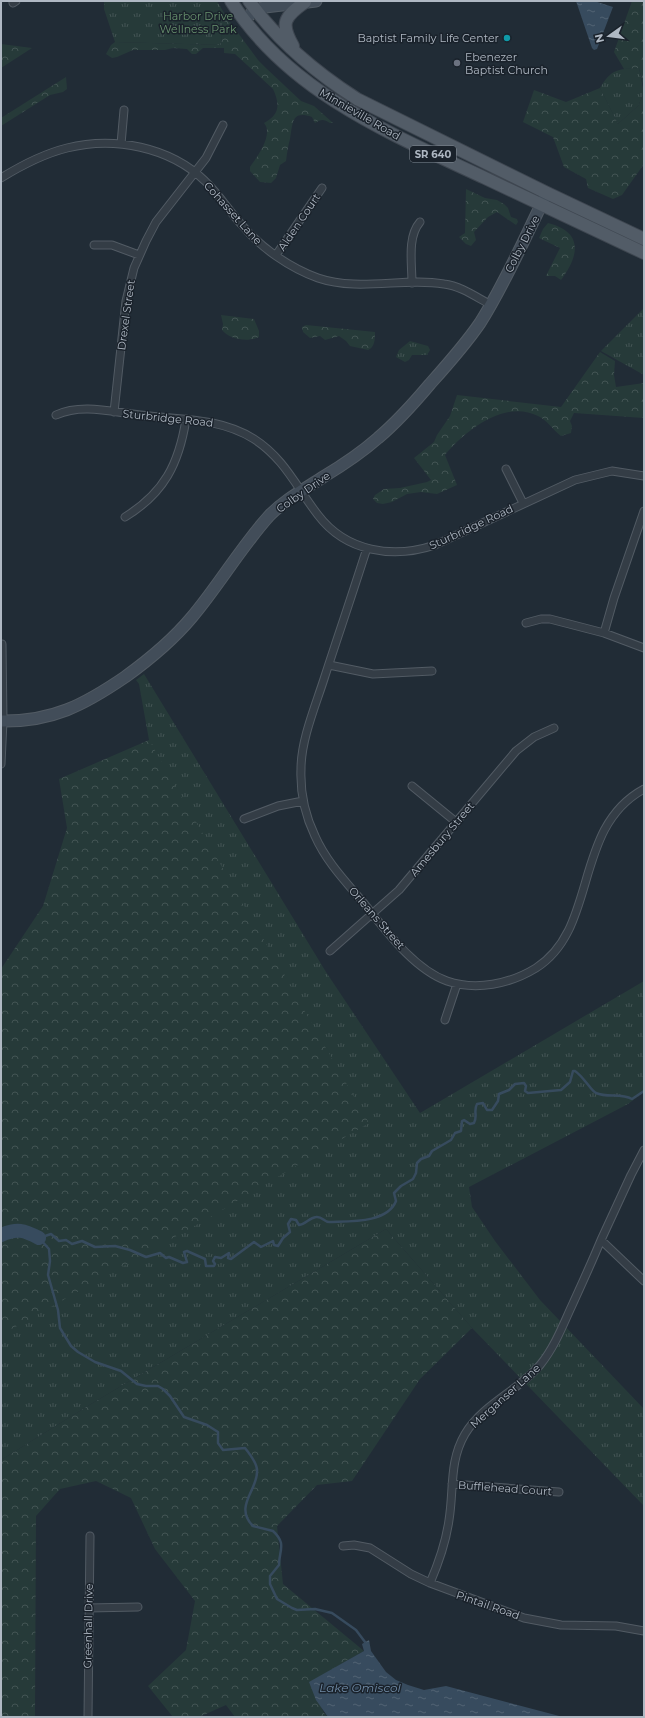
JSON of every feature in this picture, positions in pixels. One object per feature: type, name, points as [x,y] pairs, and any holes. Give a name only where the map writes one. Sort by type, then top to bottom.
[{"type":"main road","name":"Minnieville Road","points":[[231,1],[244,20],[265,44],[295,72],[316,88],[361,117],[420,148],[644,253]]},
{"type":"main road","name":"Minnieville Road","points":[[239,1],[246,8],[252,5],[278,36],[327,80],[367,104],[644,239]]},
{"type":"main road","points":[[299,56],[287,35],[285,25],[290,13],[310,2]]},
{"type":"street","points":[[244,20],[252,5],[265,7],[310,2]]},
{"type":"street","points":[[121,144],[124,110]]},
{"type":"street","name":"Drexel Street","points":[[114,412],[126,301],[129,284],[138,255],[156,222],[211,151],[224,125]]},
{"type":"street","name":"Cohasset Lane","points":[[1,178],[32,160],[68,147],[96,144],[121,144],[162,153],[183,164],[211,187],[250,235],[276,255],[311,275],[334,282],[373,285],[439,283],[451,285],[468,292],[491,305]]},
{"type":"street","name":"Alden Court","points":[[276,255],[322,188]]},
{"type":"street","name":"Colby Drive","points":[[2,721],[19,721],[43,718],[78,706],[104,691],[170,642],[193,616],[270,515],[302,491],[348,461],[386,431],[454,358],[491,305],[547,193]]},
{"type":"street","points":[[412,283],[412,239],[420,222]]},
{"type":"street","points":[[94,245],[112,245],[138,255]]},
{"type":"street","name":"Sturbridge Road","points":[[56,415],[65,411],[81,408],[216,423],[240,431],[254,439],[276,457],[302,491],[317,514],[331,529],[352,543],[386,552],[425,549],[557,487],[593,475],[612,471],[644,476]]},
{"type":"street","points":[[125,517],[147,502],[164,483],[178,454],[186,419]]},
{"type":"street","points":[[506,469],[523,504]]},
{"type":"street","points":[[604,633],[614,598],[644,511]]},
{"type":"street","name":"Orleans Street","points":[[367,548],[314,709],[302,754],[301,784],[303,801],[308,821],[324,853],[394,939],[424,968],[445,980],[457,984],[481,986],[510,980],[526,973],[548,958],[564,938],[574,916],[596,847],[602,833],[620,808],[628,800],[644,789]]},
{"type":"street","points":[[526,623],[541,618],[550,619],[604,633],[644,648]]},
{"type":"street","points":[[1,764],[2,644]]},
{"type":"street","points":[[329,665],[373,674],[432,671]]},
{"type":"street","name":"Amesbury Street","points":[[330,951],[399,890],[516,751],[534,737],[554,728]]},
{"type":"street","points":[[412,786],[456,822]]},
{"type":"street","points":[[244,819],[278,806],[303,801]]},
{"type":"street","points":[[445,1020],[457,984]]},
{"type":"street","name":"Merganser Lane","points":[[430,1583],[445,1541],[449,1520],[455,1458],[465,1435],[480,1416],[525,1380],[542,1363],[558,1335],[631,1175],[644,1150]]},
{"type":"street","points":[[601,1240],[644,1281]]},
{"type":"street","name":"Bufflehead Court","points":[[452,1484],[559,1492]]},
{"type":"street","name":"Greenhall Drive","points":[[88,1717],[88,1608],[90,1536]]},
{"type":"street","name":"Pintail Road","points":[[343,1546],[354,1544],[370,1548],[411,1574],[430,1583],[524,1618],[573,1626],[616,1626],[644,1631]]},
{"type":"street","points":[[88,1608],[138,1607]]},
{"type":"green space","name":"Harbor Drive Wellness Park","points":[[104,1],[217,1],[227,18],[223,22],[221,45],[115,42],[104,9]]},
{"type":"green space","points":[[632,1],[644,1],[644,89],[639,68],[624,69],[614,52]]},
{"type":"green space","points":[[227,18],[258,60],[267,69],[301,101],[314,106],[333,123],[322,120],[315,123],[312,117],[305,115],[300,115],[294,119],[286,161],[280,165],[276,178],[271,183],[260,182],[250,171],[250,167],[266,139],[267,128],[264,123],[276,113],[277,100],[273,89],[235,54],[224,53],[224,48],[203,48],[196,54],[192,54],[187,49],[173,48],[165,50],[133,50],[112,58],[106,54],[111,45],[115,42],[221,45],[223,22]]},
{"type":"green space","points":[[1,44],[32,48],[1,68]]},
{"type":"green space","points":[[639,68],[644,93],[638,106],[618,124],[600,88],[608,77],[616,71]]},
{"type":"green space","points":[[66,77],[67,89],[63,92],[50,95],[1,126],[1,118]]},
{"type":"green space","points":[[600,88],[618,124],[638,106],[644,93],[644,164],[622,195],[613,199],[588,188],[586,179],[564,167],[553,137],[523,122],[534,90],[566,102]]},
{"type":"green space","points":[[466,189],[485,198],[497,200],[504,204],[508,208],[511,217],[517,219],[518,222],[516,225],[497,212],[488,217],[474,232],[476,240],[471,246],[466,244],[459,237],[465,233]]},
{"type":"green space","points":[[548,223],[560,227],[568,232],[573,239],[575,246],[572,262],[561,280],[555,276],[546,276],[560,248],[539,238],[543,229]]},
{"type":"green space","points":[[644,308],[644,375],[601,351]]},
{"type":"green space","points":[[221,315],[254,319],[259,331],[259,337],[245,340],[230,336],[222,330],[223,324]]},
{"type":"green space","points":[[306,325],[375,332],[374,342],[372,347],[368,350],[350,346],[339,336],[325,340],[320,336],[310,338],[303,332],[302,327]]},
{"type":"green space","points":[[410,341],[428,346],[430,350],[427,355],[412,355],[409,360],[405,362],[396,357],[399,350]]},
{"type":"green space","points":[[600,352],[615,361],[614,375],[616,387],[644,383],[644,418],[574,413],[570,421],[572,426],[571,433],[561,436],[538,416],[525,412],[512,412],[499,415],[487,420],[463,436],[445,455],[457,485],[437,494],[421,492],[407,494],[392,502],[383,504],[377,503],[373,499],[375,495],[384,489],[400,488],[431,480],[414,458],[434,442],[450,416],[457,395],[561,407]]},
{"type":"green space","points":[[144,674],[326,972],[420,1113],[644,981],[644,1092],[628,1104],[469,1187],[472,1207],[495,1241],[540,1300],[644,1409],[644,1506],[472,1328],[386,1229],[91,1404],[1,1460],[1,1335],[149,740],[139,684],[136,680]]},
{"type":"green space","points":[[149,740],[369,1123],[212,1216],[1,1335],[1,969],[43,906],[67,828],[59,779]]},
{"type":"green space","points":[[386,1229],[472,1328],[420,1379],[352,1481],[317,1485],[277,1526],[283,1584],[364,1651],[310,1682],[324,1713],[328,1717],[235,1717],[226,1705],[199,1717],[173,1717],[148,1686],[186,1650],[195,1601],[155,1549],[131,1498],[96,1481],[60,1489],[36,1516],[35,1717],[1,1717],[1,1460],[91,1404]]},
{"type":"water","points":[[576,1],[594,1],[613,7],[597,49],[594,50],[592,48]]},
{"type":"water","name":"Lake Omiscol","points":[[369,1640],[371,1651],[386,1672],[396,1680],[408,1685],[424,1690],[446,1686],[563,1717],[328,1717],[316,1700],[309,1682],[364,1651],[362,1644]]},
{"type":"waterway","points":[[39,1238],[51,1234],[59,1241],[66,1240],[72,1244],[82,1241],[95,1247],[115,1246],[130,1250],[146,1257],[160,1253],[166,1258],[169,1257],[183,1263],[187,1262],[184,1252],[187,1251],[205,1259],[206,1266],[214,1266],[215,1264],[213,1261],[215,1257],[221,1258],[229,1253],[228,1258],[231,1259],[254,1242],[261,1247],[273,1241],[274,1245],[278,1246],[283,1238],[290,1232],[288,1224],[291,1219],[296,1220],[299,1225],[316,1217],[320,1217],[327,1222],[346,1222],[366,1220],[384,1214],[396,1201],[394,1193],[401,1186],[413,1179],[416,1173],[417,1163],[421,1159],[429,1156],[432,1151],[451,1140],[455,1133],[461,1131],[462,1121],[464,1120],[470,1124],[474,1123],[477,1104],[483,1103],[487,1110],[492,1110],[498,1101],[499,1094],[509,1090],[515,1084],[524,1083],[526,1086],[525,1091],[528,1093],[561,1090],[570,1082],[573,1071],[575,1071],[594,1092],[600,1094],[623,1096],[632,1099],[644,1091]]},
{"type":"waterway","points":[[1,1235],[12,1231],[20,1231],[29,1233],[39,1238]]},
{"type":"waterway","points":[[40,1239],[49,1249],[50,1261],[48,1275],[58,1310],[60,1328],[71,1346],[95,1362],[121,1371],[137,1384],[158,1386],[163,1389],[170,1396],[184,1417],[207,1425],[218,1432],[218,1443],[223,1450],[245,1448],[251,1455],[257,1467],[257,1477],[248,1498],[245,1511],[253,1526],[273,1531],[280,1540],[281,1544],[279,1565],[270,1576],[270,1584],[277,1599],[297,1610],[315,1609],[332,1613],[356,1630],[365,1642]]},
{"type":"place","name":"Baptist Family Life Center","points":[[507,38]]},
{"type":"place","name":"Ebenezer Baptist Church","points":[[457,63]]}]
